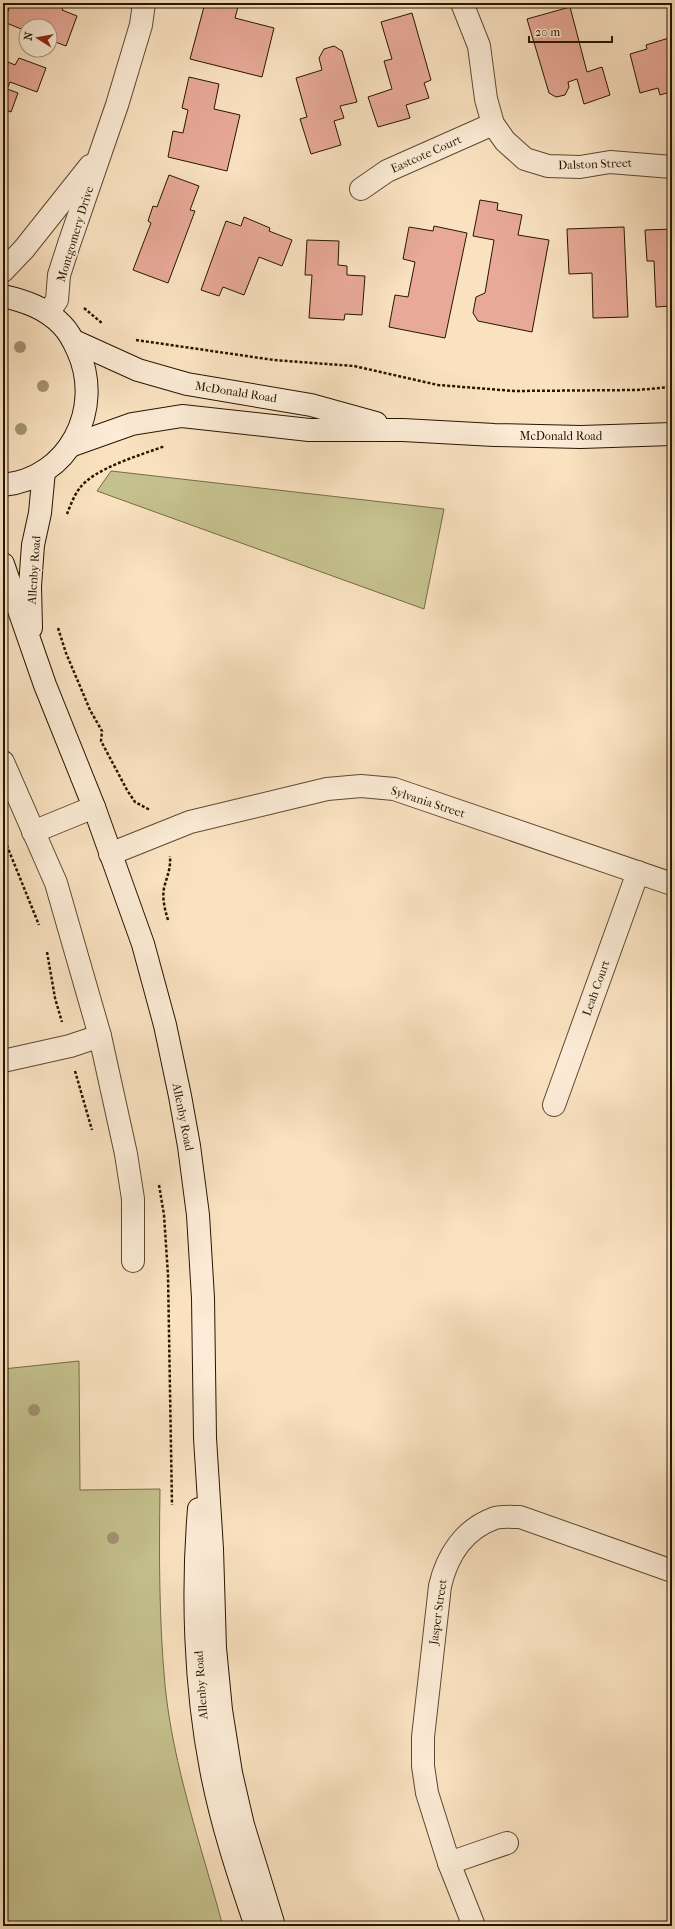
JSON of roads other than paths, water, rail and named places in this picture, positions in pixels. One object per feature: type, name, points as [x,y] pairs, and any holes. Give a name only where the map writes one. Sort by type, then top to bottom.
[{"type":"main road","name":"Montgomery Drive","points":[[48,313],[57,300],[59,275],[117,105],[139,32],[144,3]]},
{"type":"main road","name":"Dalston Street","points":[[462,3],[479,46],[486,99],[493,124],[505,141],[525,159],[548,166],[580,167],[610,162],[672,167]]},
{"type":"main road","name":"Eastcote Court","points":[[361,189],[387,171],[493,124]]},
{"type":"main road","name":"Montgomery Drive","points":[[3,271],[24,249],[100,153]]},
{"type":"main road","points":[[3,296],[26,301],[48,313],[63,326],[74,341],[85,366],[88,394],[83,421],[70,446],[58,460],[44,471],[16,484],[3,484]]},
{"type":"main road","name":"McDonald Road","points":[[74,341],[138,370],[187,384],[311,404],[403,430]]},
{"type":"main road","name":"McDonald Road","points":[[70,446],[132,424],[182,416],[309,430],[403,430],[494,435],[581,437],[672,434]]},
{"type":"main road","name":"Allenby Road","points":[[32,645],[30,586],[33,545],[40,513],[44,471]]},
{"type":"main road","name":"Allenby Road","points":[[3,564],[45,685],[94,807],[143,944],[165,1025],[189,1146],[198,1215],[201,1268],[205,1438],[212,1549],[215,1648],[221,1710],[231,1773],[243,1825],[274,1926]]},
{"type":"main road","points":[[3,762],[56,883],[100,1036],[126,1154],[133,1199],[133,1261]]},
{"type":"main road","name":"Sylvania Street","points":[[110,854],[190,822],[327,789],[361,786],[394,789],[672,884]]},
{"type":"main road","points":[[33,832],[94,807]]},
{"type":"main road","name":"Leah Court","points":[[554,1104],[638,872]]},
{"type":"main road","points":[[3,1061],[70,1046],[100,1036]]},
{"type":"main road","name":"Allenby Road","points":[[205,1438],[196,1546],[197,1638],[202,1718],[221,1813],[235,1866],[256,1926]]},
{"type":"main road","name":"Jasper Street","points":[[474,1926],[449,1863],[427,1794],[423,1766],[423,1737],[440,1586],[445,1566],[458,1544],[478,1527],[496,1518],[520,1517],[672,1571]]},
{"type":"main road","points":[[449,1863],[506,1842]]}]
